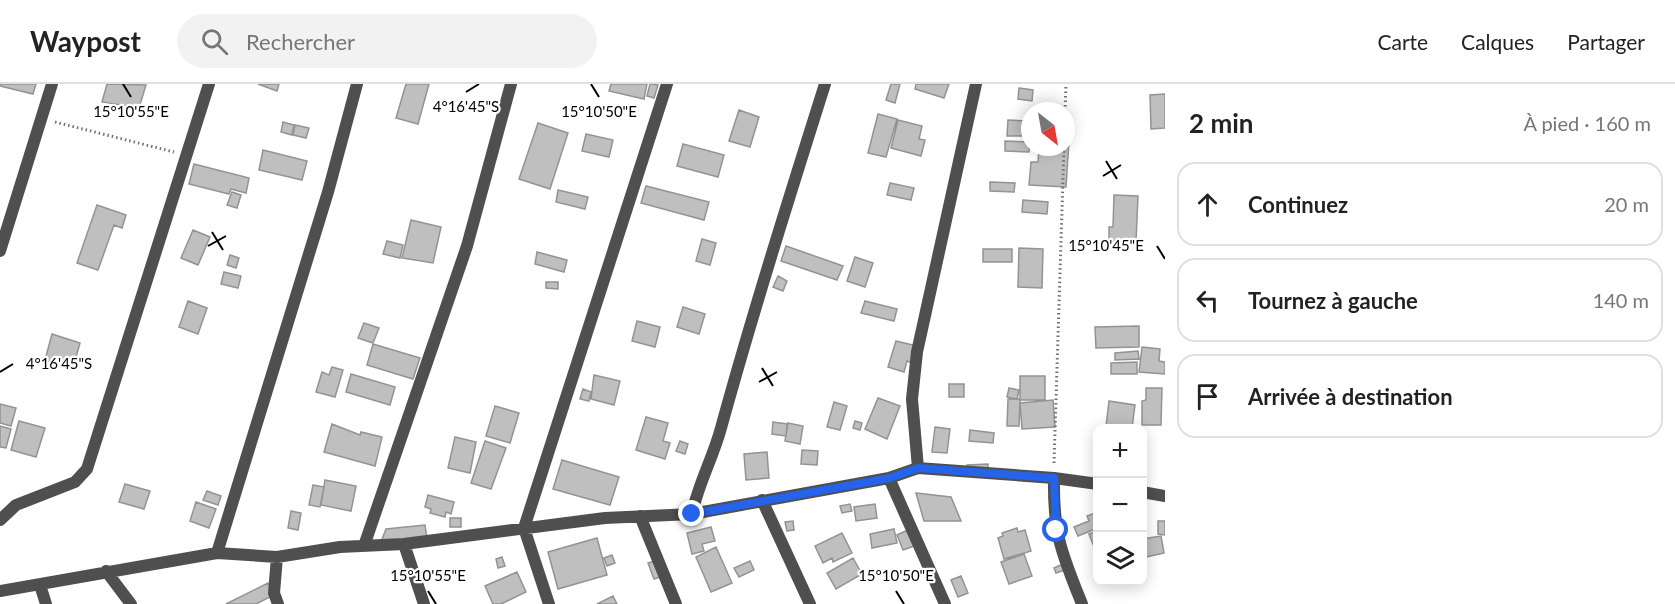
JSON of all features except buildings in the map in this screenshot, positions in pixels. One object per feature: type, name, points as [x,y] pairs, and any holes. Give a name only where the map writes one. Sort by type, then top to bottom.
[{"type":"street","points":[[0,251],[52,84]]},
{"type":"street","points":[[0,520],[16,505],[75,482],[87,469],[209,84]]},
{"type":"street","points":[[217,553],[328,192],[357,84]]},
{"type":"street","points":[[364,546],[467,246],[511,84]]},
{"type":"street","points":[[549,604],[524,528],[667,84]]},
{"type":"street","points":[[692,514],[696,490],[721,430],[773,246],[825,84]]},
{"type":"street","points":[[918,468],[912,399],[917,352],[976,84]]},
{"type":"street","points":[[0,591],[217,553],[277,558],[524,528],[640,516],[692,514],[890,478],[918,468],[1054,478],[1093,483]]},
{"type":"street","points":[[890,478],[945,604]]},
{"type":"street","points":[[1054,478],[1053,516],[1060,550],[1082,604]]},
{"type":"street","points":[[1147,493],[1165,496]]},
{"type":"street","points":[[762,501],[810,604]]},
{"type":"street","points":[[640,516],[675,604]]},
{"type":"street","points":[[404,544],[424,604]]},
{"type":"street","points":[[277,558],[274,593],[278,604]]},
{"type":"street","points":[[106,571],[131,604]]},
{"type":"street","points":[[40,585],[45,604]]},
{"type":"path","points":[[1065,102],[1066,84]]},
{"type":"path","points":[[41,119],[185,155]]},
{"type":"path","points":[[1054,478],[1064,156]]},
{"type":"route","points":[[692,514],[890,478],[918,468],[1054,478],[1053,516],[1056,530]]}]
